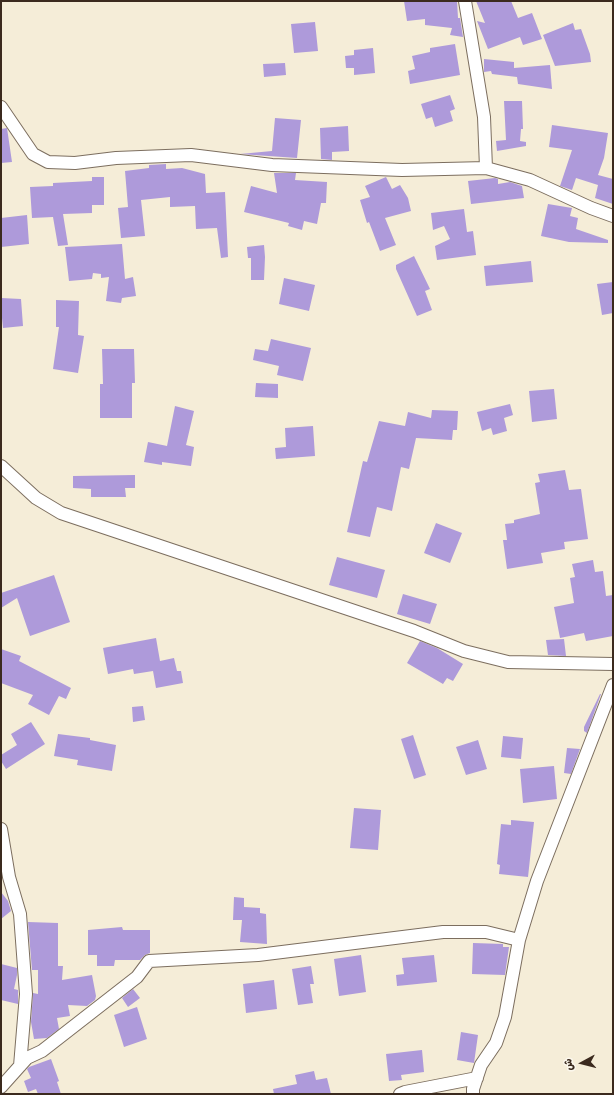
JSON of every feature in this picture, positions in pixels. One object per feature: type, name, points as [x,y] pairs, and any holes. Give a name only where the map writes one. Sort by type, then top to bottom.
[{"type":"street","points":[[465,1],[484,118],[486,168]]},
{"type":"street","points":[[1,107],[33,154],[48,162],[75,162],[191,154],[272,165],[402,170],[486,168],[530,180],[591,208],[613,216]]},
{"type":"street","points":[[1,466],[36,498],[61,513],[414,631],[464,652],[508,662],[613,664]]},
{"type":"street","points":[[473,1094],[481,1065],[496,1043],[505,1018],[519,940],[538,881],[613,685]]},
{"type":"street","points":[[1,828],[9,877],[20,921],[26,994],[20,1066]]},
{"type":"street","points":[[1,1087],[27,1058],[42,1051],[137,977],[149,961],[258,955],[443,932],[480,932],[519,940]]},
{"type":"street","points":[[400,1094],[477,1078]]},
{"type":"building","points":[[404,1],[457,1],[458,18],[460,18],[463,37],[450,35],[452,28],[425,25],[425,19],[407,21]]},
{"type":"building","points":[[476,1],[511,1],[518,18],[532,13],[542,39],[523,45],[520,37],[488,49],[477,21],[485,23]]},
{"type":"building","points":[[315,22],[318,51],[294,53],[291,24]]},
{"type":"building","points":[[573,23],[575,30],[581,29],[590,54],[591,62],[555,66],[543,35]]},
{"type":"building","points":[[455,44],[460,75],[410,84],[408,71],[415,69],[412,56],[430,52],[430,48]]},
{"type":"building","points":[[373,48],[375,73],[354,75],[354,68],[346,68],[345,56],[354,55],[354,50]]},
{"type":"building","points":[[484,59],[514,62],[514,68],[550,65],[552,89],[518,84],[517,77],[492,74],[491,71],[484,72]]},
{"type":"building","points":[[285,63],[286,75],[264,77],[263,64]]},
{"type":"building","points":[[450,95],[455,109],[450,111],[453,121],[435,127],[432,117],[426,119],[421,104]]},
{"type":"building","points":[[504,101],[522,101],[523,129],[521,129],[520,141],[526,142],[526,146],[497,151],[496,141],[506,140]]},
{"type":"building","points":[[275,118],[301,120],[297,158],[240,154],[272,151]]},
{"type":"building","points":[[552,125],[608,133],[604,158],[598,175],[613,179],[613,204],[595,198],[598,185],[576,178],[572,190],[560,186],[572,150],[549,147]]},
{"type":"building","points":[[348,126],[349,151],[332,152],[332,160],[321,159],[320,128]]},
{"type":"building","points":[[7,128],[12,162],[1,163],[1,129]]},
{"type":"building","points":[[166,164],[166,169],[182,168],[205,174],[206,193],[225,192],[228,257],[221,258],[217,228],[196,229],[195,206],[170,207],[170,197],[141,200],[145,236],[121,238],[118,208],[128,207],[125,171],[149,168],[149,165]]},
{"type":"building","points":[[274,173],[296,173],[295,180],[327,182],[326,203],[321,203],[317,224],[304,221],[302,230],[288,226],[289,223],[244,212],[251,186],[277,193]]},
{"type":"building","points":[[92,177],[104,177],[104,205],[92,205],[92,213],[63,214],[68,245],[58,246],[53,217],[32,218],[30,187],[53,186],[53,183],[92,181]]},
{"type":"building","points":[[386,177],[392,189],[400,185],[408,198],[411,211],[385,218],[396,245],[380,251],[369,222],[367,223],[360,200],[370,197],[365,186]]},
{"type":"building","points":[[498,179],[498,184],[510,182],[522,186],[524,198],[471,204],[468,181]]},
{"type":"building","points":[[548,204],[572,208],[570,216],[578,218],[576,229],[608,240],[608,243],[569,242],[541,236]]},
{"type":"building","points":[[464,209],[467,232],[473,231],[476,255],[437,260],[435,246],[450,239],[444,226],[433,230],[431,213]]},
{"type":"building","points":[[27,215],[29,244],[1,247],[1,218]]},
{"type":"building","points":[[122,244],[125,279],[133,277],[136,296],[122,298],[121,303],[106,301],[109,277],[101,278],[101,274],[93,273],[92,279],[69,281],[65,247]]},
{"type":"building","points":[[264,245],[264,280],[251,280],[251,258],[248,258],[247,247]]},
{"type":"building","points":[[414,256],[430,289],[425,291],[432,310],[417,316],[396,269],[396,265]]},
{"type":"building","points":[[531,261],[533,282],[486,286],[484,266]]},
{"type":"building","points":[[284,278],[315,285],[309,311],[279,304]]},
{"type":"building","points":[[613,282],[613,313],[602,315],[597,284]]},
{"type":"building","points":[[1,298],[21,299],[23,326],[3,328],[1,318]]},
{"type":"building","points":[[56,300],[79,301],[78,335],[84,336],[78,373],[53,369],[59,327],[56,327]]},
{"type":"building","points":[[271,339],[311,348],[303,381],[277,375],[279,366],[253,360],[255,349],[268,351]]},
{"type":"building","points":[[102,349],[134,349],[135,383],[132,383],[132,418],[100,418],[100,384],[103,384]]},
{"type":"building","points":[[256,383],[278,384],[278,398],[255,397]]},
{"type":"building","points":[[554,389],[557,419],[532,422],[529,391]]},
{"type":"building","points":[[510,404],[513,415],[504,418],[507,431],[493,435],[491,428],[482,431],[477,412]]},
{"type":"building","points":[[175,406],[194,411],[186,445],[194,447],[191,466],[162,462],[162,465],[144,462],[148,442],[167,446]]},
{"type":"building","points":[[432,410],[458,411],[457,430],[453,430],[452,440],[416,438],[409,469],[401,467],[392,511],[377,507],[370,537],[347,532],[363,461],[367,462],[379,421],[405,426],[408,412],[431,418]]},
{"type":"building","points":[[313,426],[315,456],[276,459],[275,448],[286,447],[285,428]]},
{"type":"building","points":[[565,470],[569,490],[581,489],[588,539],[564,542],[565,549],[541,553],[543,563],[507,569],[503,540],[507,540],[505,524],[514,523],[514,520],[540,514],[535,483],[540,482],[538,474]]},
{"type":"building","points":[[135,475],[135,488],[125,488],[126,497],[91,497],[91,489],[73,488],[73,476]]},
{"type":"building","points":[[436,523],[462,533],[450,563],[424,553]]},
{"type":"building","points":[[337,557],[385,570],[377,598],[329,585]]},
{"type":"building","points":[[593,560],[595,572],[603,571],[606,596],[613,595],[613,636],[586,641],[584,633],[560,638],[554,607],[574,603],[570,578],[575,577],[572,564]]},
{"type":"building","points":[[54,575],[70,622],[30,636],[17,598],[1,608],[1,593]]},
{"type":"building","points":[[403,594],[437,604],[430,624],[397,614]]},
{"type":"building","points":[[156,638],[160,661],[174,658],[177,671],[181,671],[183,683],[156,688],[153,671],[134,674],[133,669],[108,674],[103,648]]},
{"type":"building","points":[[564,639],[566,656],[548,655],[546,640]]},
{"type":"building","points":[[420,641],[437,648],[463,664],[453,681],[447,678],[443,684],[407,663]]},
{"type":"building","points":[[1,649],[21,656],[19,661],[71,688],[66,699],[59,696],[49,715],[28,704],[33,695],[1,683]]},
{"type":"building","points":[[600,694],[587,733],[584,731],[584,727]]},
{"type":"building","points":[[143,706],[145,720],[133,722],[132,707]]},
{"type":"building","points":[[31,722],[45,744],[6,769],[1,761],[1,755],[17,745],[11,734]]},
{"type":"building","points":[[58,734],[90,738],[90,740],[116,745],[112,771],[77,765],[78,760],[54,756]]},
{"type":"building","points":[[413,735],[426,775],[414,779],[401,739]]},
{"type":"building","points":[[503,736],[523,738],[521,759],[501,757]]},
{"type":"building","points":[[478,740],[487,769],[466,775],[456,747]]},
{"type":"building","points":[[567,748],[580,749],[571,774],[564,773]]},
{"type":"building","points":[[554,766],[557,799],[523,803],[520,769]]},
{"type":"building","points":[[354,808],[381,810],[378,850],[350,848]]},
{"type":"building","points":[[511,820],[534,822],[528,877],[499,874],[500,865],[497,864],[501,824],[511,825]]},
{"type":"building","points":[[1,892],[8,901],[11,911],[1,919]]},
{"type":"building","points":[[234,897],[244,898],[244,907],[260,908],[260,913],[266,914],[267,944],[240,942],[242,920],[233,920]]},
{"type":"building","points":[[28,922],[58,923],[58,966],[63,966],[62,980],[92,975],[96,996],[95,1000],[87,1006],[68,1005],[70,1016],[57,1018],[59,1029],[47,1038],[34,1039],[31,1022],[33,993],[38,994],[38,970],[32,970]]},
{"type":"building","points":[[122,927],[123,930],[150,930],[150,953],[145,955],[140,960],[115,960],[114,966],[97,966],[97,955],[88,955],[88,930]]},
{"type":"building","points":[[473,943],[503,944],[503,947],[509,947],[505,975],[472,974]]},
{"type":"building","points":[[361,955],[366,992],[339,996],[334,959]]},
{"type":"building","points":[[434,955],[437,982],[397,986],[396,975],[404,974],[402,958]]},
{"type":"building","points":[[1,964],[17,968],[14,989],[18,990],[18,1004],[1,1000]]},
{"type":"building","points":[[311,966],[314,984],[310,984],[313,1003],[298,1005],[292,969]]},
{"type":"building","points":[[274,980],[277,1009],[246,1013],[243,984]]},
{"type":"building","points":[[133,989],[140,998],[128,1007],[122,998]]},
{"type":"building","points":[[137,1007],[147,1039],[124,1047],[114,1015]]},
{"type":"building","points":[[461,1032],[478,1035],[474,1063],[457,1060]]},
{"type":"building","points":[[422,1050],[424,1072],[401,1075],[402,1080],[389,1081],[386,1054]]},
{"type":"building","points":[[51,1059],[59,1081],[57,1082],[61,1094],[38,1094],[36,1089],[28,1092],[24,1081],[31,1078],[27,1069]]},
{"type":"building","points":[[314,1071],[316,1080],[327,1078],[331,1094],[274,1094],[273,1089],[297,1084],[295,1075]]}]
